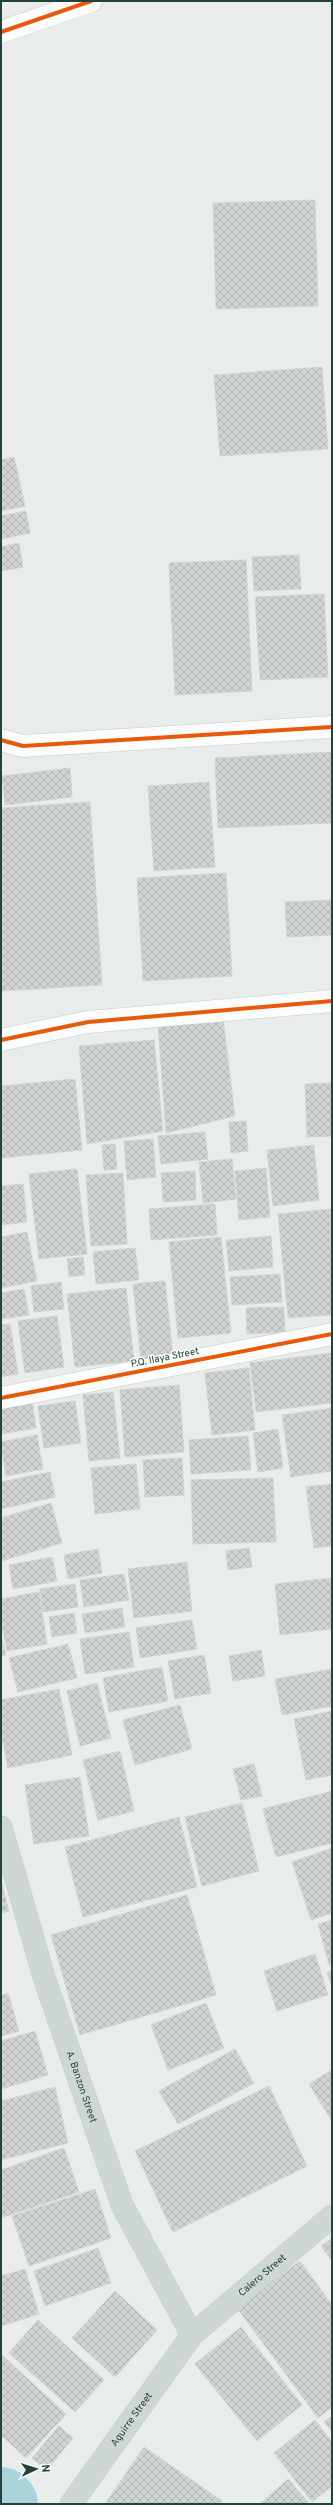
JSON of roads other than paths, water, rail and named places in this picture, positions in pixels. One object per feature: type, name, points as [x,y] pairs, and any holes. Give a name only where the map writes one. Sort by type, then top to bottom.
[{"type":"main road","name":"A. Banzon Street","points":[[1,1827],[44,1977],[122,2205],[192,2334]]},
{"type":"main road","name":"Calero Street","points":[[192,2334],[332,2216]]},
{"type":"main road","name":"Aguirre Street","points":[[71,2504],[192,2334]]},
{"type":"street","points":[[1,32],[91,1]]},
{"type":"street","points":[[1,740],[23,746],[332,727]]},
{"type":"street","points":[[1,1040],[88,1022],[332,1001]]},
{"type":"street","name":"P.Q. Ilaya Street","points":[[1,1398],[332,1334]]},
{"type":"waterway","points":[[1,2501],[4,2504]]}]
